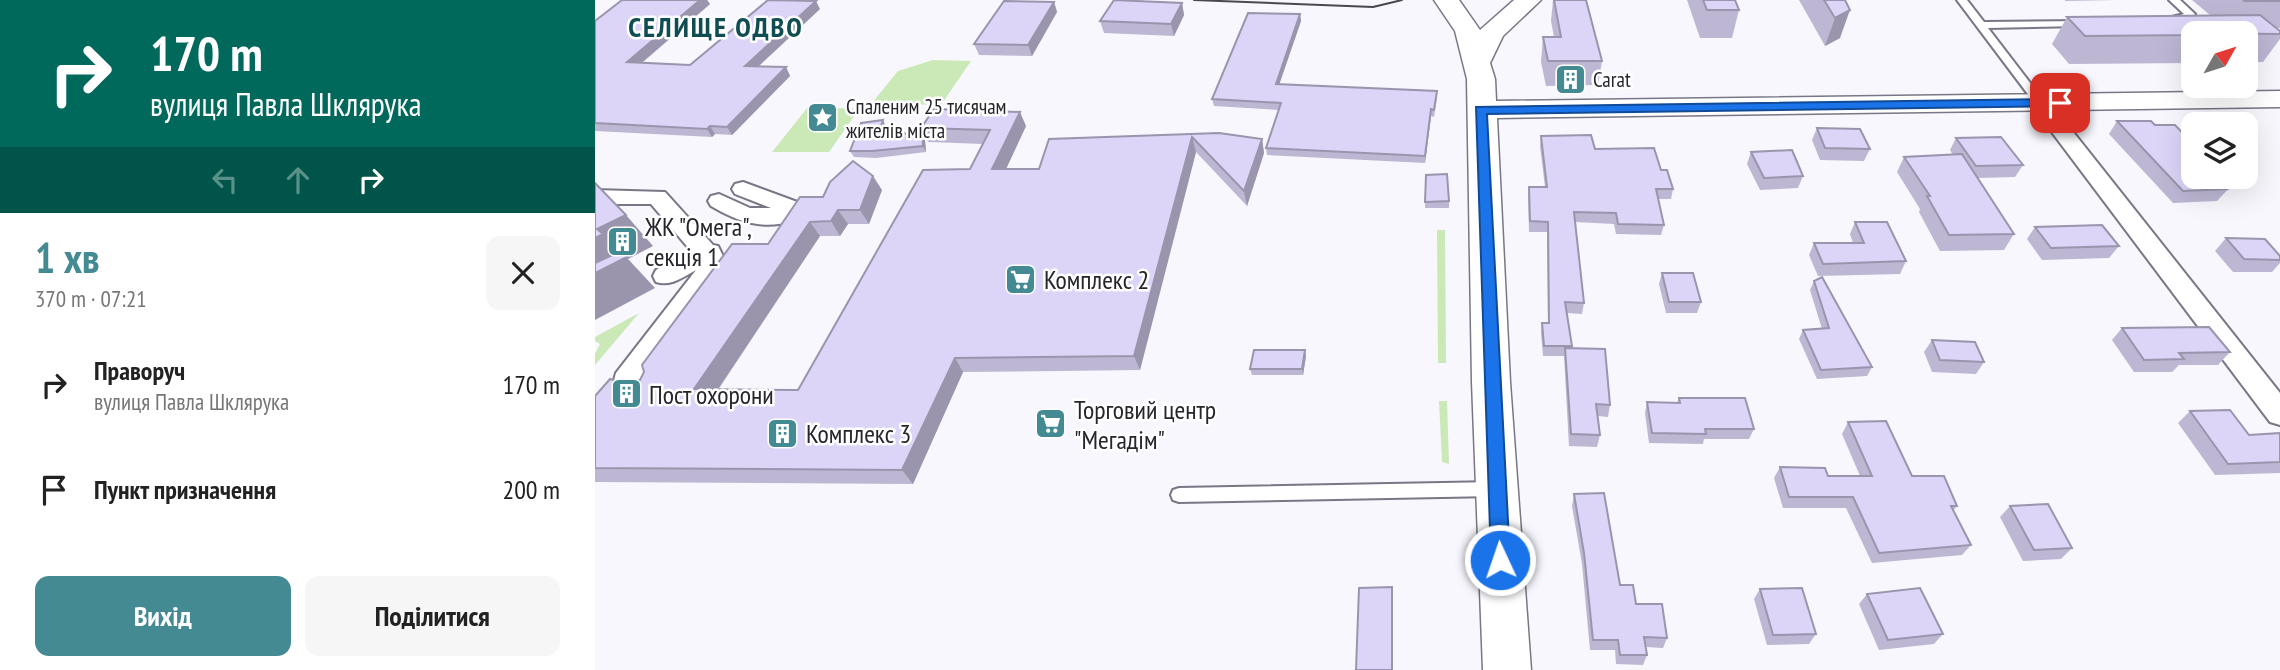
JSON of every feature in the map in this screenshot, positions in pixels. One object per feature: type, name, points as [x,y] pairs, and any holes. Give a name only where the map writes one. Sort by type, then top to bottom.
[{"type":"street","points":[[1446,0],[1468,31],[1478,62],[1507,670]]},
{"type":"street","points":[[1478,62],[1492,33],[1529,0]]},
{"type":"street","points":[[1481,110],[2280,99]]},
{"type":"street","points":[[2040,103],[2280,414]]},
{"type":"street","points":[[680,220],[749,183],[792,208],[786,216],[746,216],[719,201]]},
{"type":"street","points":[[595,209],[624,196]]},
{"type":"street","points":[[595,197],[657,197],[680,220],[702,256],[712,265],[630,373],[628,380],[642,385]]},
{"type":"street","points":[[664,283],[702,256]]},
{"type":"lane","points":[[1962,0],[2040,103]]},
{"type":"lane","points":[[2156,21],[2186,18],[2190,14],[2174,0]]},
{"type":"lane","points":[[1981,25],[2088,22]]},
{"type":"lane","points":[[1179,495],[1497,489]]},
{"type":"green space","points":[[933,60],[971,61],[941,105],[872,103],[898,71]]},
{"type":"green space","points":[[808,107],[859,109],[829,152],[772,152]]},
{"type":"green space","points":[[1437,230],[1445,230],[1446,363],[1438,363]]},
{"type":"green space","points":[[639,313],[595,365],[595,354],[600,344],[595,341],[595,337]]},
{"type":"green space","points":[[1439,401],[1447,401],[1449,464],[1442,462]]},
{"type":"building","points":[[622,0],[700,0],[627,62],[690,65],[768,0],[816,1],[745,66],[786,67],[727,127],[710,126],[707,129],[595,123],[595,21]]},
{"type":"building","points":[[1114,0],[1182,3],[1171,24],[1100,21]]},
{"type":"building","points":[[1554,0],[1586,0],[1602,61],[1548,61],[1543,37],[1561,37]]},
{"type":"building","points":[[1703,0],[1735,0],[1739,10],[1707,10]]},
{"type":"building","points":[[1824,0],[1845,0],[1850,10],[1835,18]]},
{"type":"building","points":[[2243,0],[2280,0],[2280,1],[2245,1]]},
{"type":"building","points":[[1004,1],[1054,2],[1028,45],[974,44]]},
{"type":"building","points":[[1248,13],[1300,14],[1276,84],[1437,91],[1434,110],[1431,109],[1425,156],[1266,148],[1281,103],[1212,99]]},
{"type":"building","points":[[2260,15],[2280,31],[2280,34],[2258,34],[2258,21],[2181,21],[2181,35],[2085,36],[2067,17]]},
{"type":"building","points":[[934,109],[1020,112],[992,169],[1039,169],[1049,139],[1219,133],[1262,139],[1244,191],[1192,137],[1134,356],[955,358],[902,470],[595,468],[595,396],[610,379],[626,384],[640,380],[644,372],[642,365],[732,244],[768,244],[800,197],[823,197],[830,182],[853,161],[873,176],[860,210],[838,210],[831,221],[810,222],[694,389],[798,390],[923,170],[970,169],[990,130],[921,128]]},
{"type":"building","points":[[883,120],[879,133],[922,134],[923,146],[850,151],[861,123]]},
{"type":"building","points":[[2117,121],[2151,121],[2155,125],[2175,125],[2181,131],[2181,189]]},
{"type":"building","points":[[1817,128],[1860,129],[1870,149],[1825,148]]},
{"type":"building","points":[[1591,135],[1595,149],[1654,148],[1661,170],[1667,170],[1673,189],[1656,189],[1664,225],[1618,224],[1616,213],[1574,212],[1584,303],[1565,302],[1572,346],[1544,346],[1542,323],[1549,323],[1548,222],[1530,221],[1529,187],[1547,187],[1541,136]]},
{"type":"building","points":[[2001,137],[2023,165],[1976,166],[1956,138]]},
{"type":"building","points":[[1792,150],[1803,176],[1764,178],[1751,152]]},
{"type":"building","points":[[1962,154],[2014,234],[1949,235],[1927,196],[1930,196],[1904,157]]},
{"type":"building","points":[[1447,174],[1449,201],[1425,202],[1426,175]]},
{"type":"building","points":[[595,183],[626,215],[597,229],[603,234],[595,238]]},
{"type":"building","points":[[2181,189],[2227,189],[2183,191]]},
{"type":"building","points":[[1855,222],[1887,222],[1906,261],[1823,264],[1814,243],[1864,243]]},
{"type":"building","points":[[2102,225],[2119,246],[2051,248],[2035,227]]},
{"type":"building","points":[[2226,238],[2265,239],[2280,256],[2280,260],[2244,259]]},
{"type":"building","points":[[621,251],[627,257],[595,273],[595,263]]},
{"type":"building","points":[[1662,273],[1693,273],[1701,302],[1669,302]]},
{"type":"building","points":[[1822,277],[1872,367],[1821,370],[1803,330],[1829,328],[1814,281]]},
{"type":"building","points":[[2209,327],[2230,352],[2179,353],[2184,359],[2144,360],[2122,328]]},
{"type":"building","points":[[1932,340],[1975,342],[1984,362],[1940,360]]},
{"type":"building","points":[[1565,348],[1605,349],[1610,405],[1596,404],[1600,435],[1571,434]]},
{"type":"building","points":[[1254,350],[1305,350],[1302,369],[1250,369]]},
{"type":"building","points":[[1679,398],[1745,398],[1754,429],[1705,429],[1706,434],[1652,433],[1647,402],[1680,403]]},
{"type":"building","points":[[2230,410],[2249,435],[2280,433],[2280,462],[2228,464],[2190,411]]},
{"type":"building","points":[[1886,421],[1912,476],[1944,476],[1957,506],[1951,506],[1971,545],[1879,553],[1853,497],[1789,497],[1780,467],[1825,468],[1828,476],[1872,476],[1848,422]]},
{"type":"building","points":[[1604,493],[1620,585],[1633,585],[1636,604],[1662,604],[1667,638],[1644,637],[1647,655],[1620,655],[1618,640],[1593,640],[1584,553],[1574,494]]},
{"type":"building","points":[[2048,504],[2072,548],[2034,550],[2010,506]]},
{"type":"building","points":[[1392,587],[1392,670],[1356,670],[1359,588]]},
{"type":"building","points":[[1802,588],[1816,634],[1773,635],[1760,589]]},
{"type":"building","points":[[1920,588],[1943,634],[1888,640],[1867,594]]},
{"type":"tram line","points":[[1194,0],[1373,7],[1402,0]]},
{"type":"place","name":"Carat","points":[[1570,79]]},
{"type":"place","name":"Спаленим 25 тисячам жителів міста","points":[[823,118]]},
{"type":"place","name":"ЖК \"Омега\", секція 1","points":[[622,241]]},
{"type":"place","name":"Комплекс 2","points":[[1021,279]]},
{"type":"place","name":"Пост охорони","points":[[626,394]]},
{"type":"place","name":"Торговий центр \"Мегадім\"","points":[[1051,424]]},
{"type":"place","name":"Комплекс 3","points":[[783,433]]},
{"type":"district","name":"СЕЛИЩЕ ОДВО","points":[[716,26]]},
{"type":"route","points":[[1500,560],[1481,110],[2060,103]]}]
